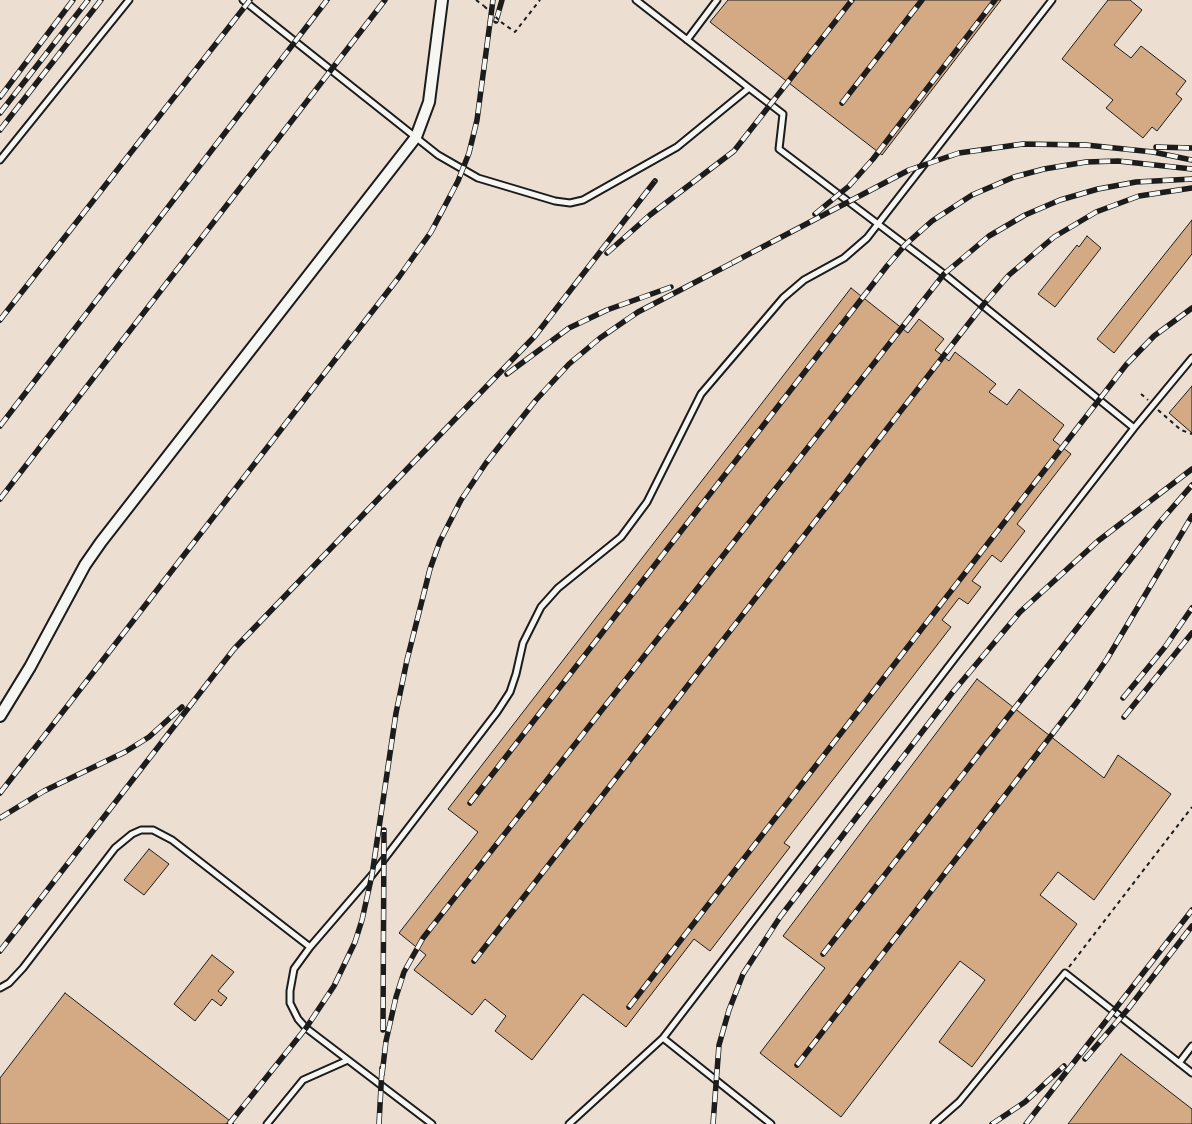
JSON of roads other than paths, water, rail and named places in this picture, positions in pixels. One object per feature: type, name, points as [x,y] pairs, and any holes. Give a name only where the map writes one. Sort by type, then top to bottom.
[{"type":"street","points":[[0,716],[30,666],[84,565],[416,137],[429,102],[442,0]]},
{"type":"lane","points":[[0,160],[129,0]]},
{"type":"lane","points":[[242,0],[438,155],[478,178],[555,201],[570,203],[595,194],[677,147],[749,88]]},
{"type":"lane","points":[[636,0],[783,114],[779,149],[944,274],[1134,428]]},
{"type":"lane","points":[[687,40],[716,0]]},
{"type":"lane","points":[[432,1124],[306,1028],[293,1011],[290,1003],[291,981],[294,969],[310,947],[372,875],[497,712],[510,692],[523,643],[541,607],[558,588],[621,536],[647,502],[701,394],[783,298],[804,280],[844,258],[867,238],[1052,0]]},
{"type":"lane","points":[[569,1124],[663,1038],[1134,428],[1192,358]]},
{"type":"lane","points":[[0,988],[9,984],[23,968],[114,848],[132,834],[141,830],[153,830],[172,840],[310,947]]},
{"type":"lane","points":[[934,1124],[958,1102],[1065,973],[1192,1073]]},
{"type":"lane","points":[[663,1038],[771,1124]]},
{"type":"lane","points":[[1179,1063],[1192,1046]]},
{"type":"lane","points":[[267,1124],[303,1080],[348,1060]]},
{"type":"railway","points":[[0,97],[73,0]]},
{"type":"railway","points":[[0,113],[88,0]]},
{"type":"railway","points":[[0,130],[101,0]]},
{"type":"railway","points":[[0,320],[250,0]]},
{"type":"railway","points":[[0,426],[327,0]]},
{"type":"railway","points":[[0,499],[385,0]]},
{"type":"railway","points":[[0,793],[399,277],[431,232],[458,181],[469,153],[477,120],[493,0]]},
{"type":"railway","points":[[496,21],[502,0]]},
{"type":"railway","points":[[607,253],[650,215],[734,151],[852,0]]},
{"type":"railway","points":[[842,103],[922,0]]},
{"type":"railway","points":[[815,214],[849,186],[873,159],[995,0]]},
{"type":"railway","points":[[732,263],[909,170],[959,153],[1023,144],[1086,145],[1153,152],[1192,160]]},
{"type":"railway","points":[[1156,147],[1192,148]]},
{"type":"railway","points":[[470,803],[887,266],[905,245],[932,221],[972,195],[1014,177],[1044,169],[1086,162],[1118,161],[1192,169]]},
{"type":"railway","points":[[382,1075],[386,1041],[396,997],[404,972],[423,938],[944,274],[989,236],[1025,215],[1060,200],[1098,189],[1136,182],[1192,179]]},
{"type":"railway","points":[[0,951],[234,649],[535,336],[655,181]]},
{"type":"railway","points":[[474,961],[983,305],[1009,275],[1054,237],[1096,212],[1139,196],[1192,188]]},
{"type":"railway","points":[[229,1124],[306,1028],[334,986],[355,942],[372,875],[396,713],[407,660],[430,569],[440,541],[461,500],[486,463],[536,400],[569,364],[600,338],[638,312],[736,261]]},
{"type":"railway","points":[[507,374],[569,328],[607,310],[671,287]]},
{"type":"railway","points":[[629,1007],[1126,365],[1154,336],[1192,308]]},
{"type":"railway","points":[[713,1124],[719,1045],[729,1010],[743,974],[780,917],[952,693],[1020,612],[1098,541],[1192,469]]},
{"type":"railway","points":[[823,954],[1159,523],[1192,485]]},
{"type":"railway","points":[[797,1065],[1077,702],[1107,659],[1192,516]]},
{"type":"railway","points":[[1123,698],[1165,647],[1192,608]]},
{"type":"railway","points":[[1124,717],[1192,633]]},
{"type":"railway","points":[[0,818],[44,791],[125,752],[149,737],[182,707]]},
{"type":"railway","points":[[383,1030],[384,830]]},
{"type":"railway","points":[[1026,1124],[1192,910]]},
{"type":"railway","points":[[1085,1059],[1128,1009],[1192,926]]},
{"type":"railway","points":[[992,1124],[1025,1102],[1064,1066]]},
{"type":"railway","points":[[379,1124],[382,1068]]}]
